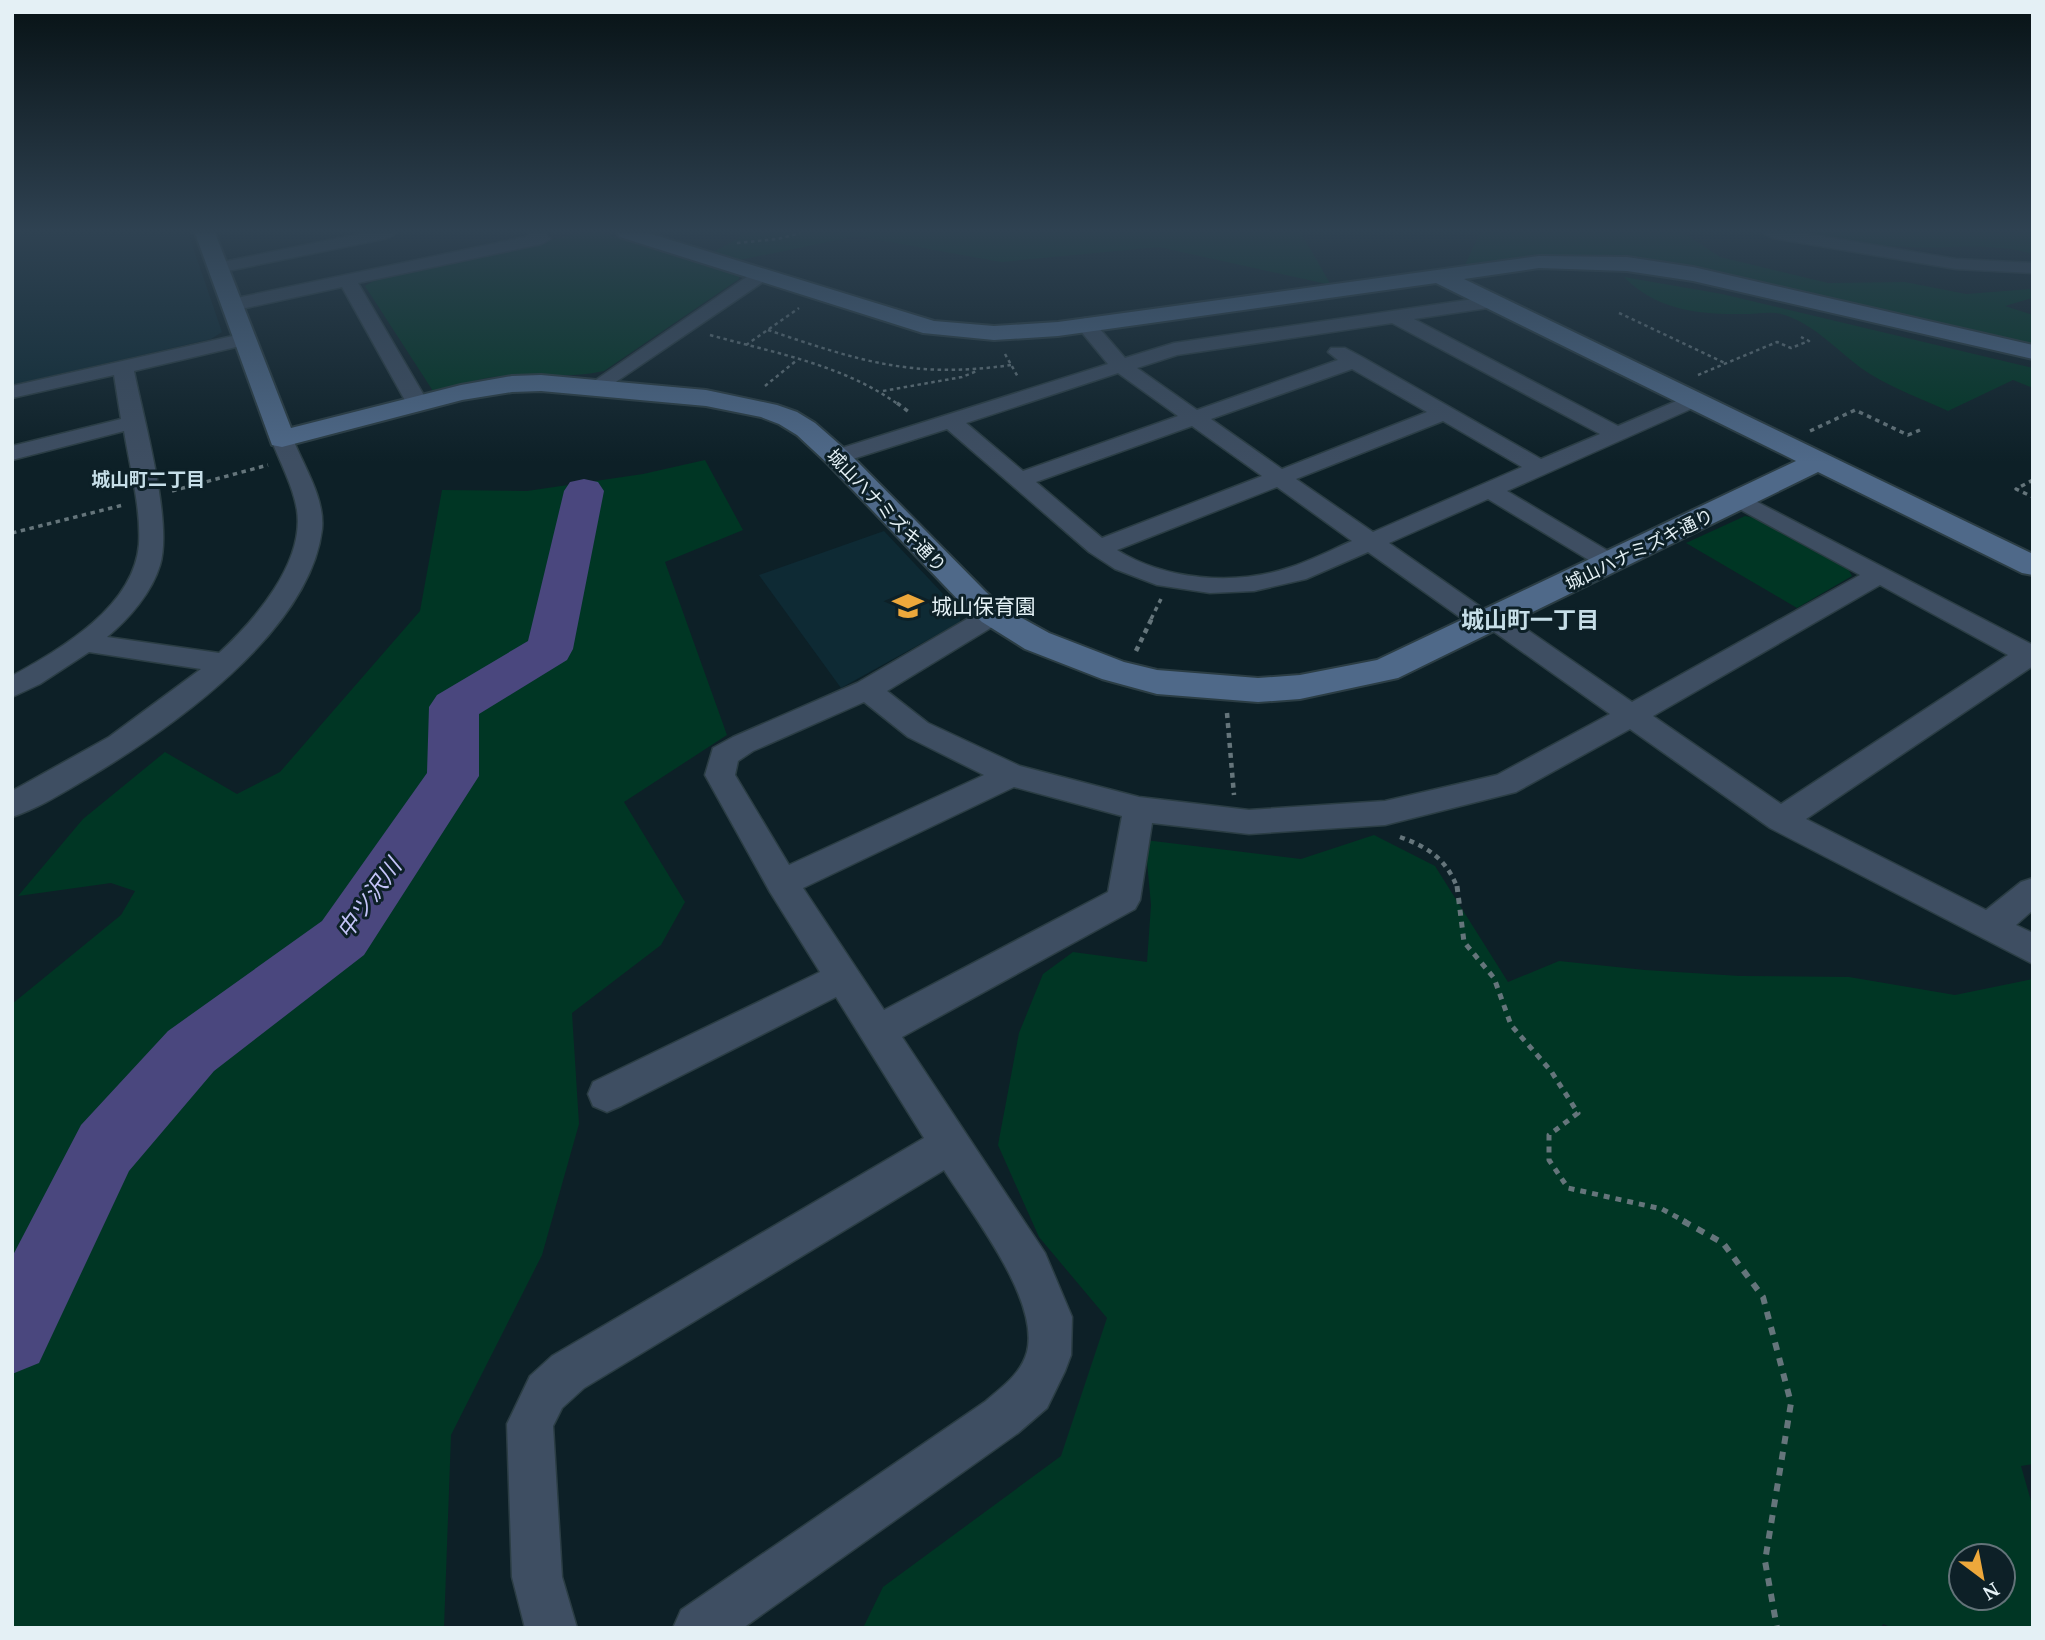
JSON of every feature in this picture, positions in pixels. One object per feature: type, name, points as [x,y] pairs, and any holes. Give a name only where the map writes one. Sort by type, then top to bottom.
[{"type":"street","points":[[12,805],[55,784],[123,744],[174,708],[261,630],[292,583],[306,544],[311,519],[233,310]]},
{"type":"street","points":[[364,310],[418,404]]},
{"type":"street","points":[[594,388],[711,310]]},
{"type":"street","points":[[870,310],[931,328],[995,334],[1192,310]]},
{"type":"street","points":[[837,457],[1174,349],[1444,310]]},
{"type":"street","points":[[1512,310],[1694,388],[1818,461],[2033,566]]},
{"type":"street","points":[[1848,310],[2033,352]]},
{"type":"street","points":[[1395,317],[1617,434]]},
{"type":"street","points":[[1085,324],[1121,366],[1371,542],[1631,715],[1781,820],[2033,950]]},
{"type":"street","points":[[1302,331],[1540,468]]},
{"type":"street","points":[[12,393],[246,339]]},
{"type":"street","points":[[1020,480],[1355,362]]},
{"type":"street","points":[[12,688],[84,643],[129,598],[143,578],[150,556],[151,521],[123,368]]},
{"type":"street","name":"城山ハナミズキ通り","points":[[282,439],[418,404],[512,384],[541,383],[706,398],[743,405],[788,418],[806,429],[993,615],[1037,642],[1074,658],[1125,674],[1157,682],[1225,689],[1300,687],[1386,670],[1491,622],[1818,461]]},
{"type":"street","points":[[940,424],[1020,480],[1099,548],[1126,565],[1170,580],[1214,586],[1272,581],[1297,574],[1617,434],[1694,388]]},
{"type":"street","points":[[1099,548],[1444,413]]},
{"type":"street","points":[[12,453],[134,422]]},
{"type":"street","points":[[1490,490],[1611,563]]},
{"type":"street","points":[[1740,500],[2031,656],[1781,820]]},
{"type":"street","points":[[867,690],[918,730],[1011,775],[1139,809],[1236,820],[1299,820],[1364,815],[1431,804],[1505,783],[1539,767],[1879,575]]},
{"type":"street","points":[[699,1628],[1002,1417],[1031,1392],[1049,1355],[1050,1317],[1030,1268],[782,883],[720,775],[724,756],[743,744],[867,690],[993,615]]},
{"type":"street","points":[[84,643],[224,663]]},
{"type":"street","points":[[782,883],[1011,775]]},
{"type":"street","points":[[878,1031],[1123,900],[1139,809]]},
{"type":"street","points":[[1989,927],[2033,891]]},
{"type":"street","points":[[607,1094],[843,978]]},
{"type":"street","points":[[551,1628],[537,1577],[530,1424],[546,1392],[568,1372],[951,1144]]},
{"type":"path","points":[[746,345],[797,310]]},
{"type":"path","points":[[1619,313],[1726,363]]},
{"type":"path","points":[[684,328],[832,370],[881,392],[940,424]]},
{"type":"path","points":[[768,330],[847,356],[908,370],[981,370],[1012,365]]},
{"type":"path","points":[[995,334],[1028,396]]},
{"type":"path","points":[[1694,388],[1726,363],[1777,342],[1791,348],[1809,341],[1801,337]]},
{"type":"path","points":[[743,405],[797,360]]},
{"type":"path","points":[[881,392],[962,377],[981,370]]},
{"type":"path","points":[[1799,436],[1854,410],[1908,435],[1920,430]]},
{"type":"path","points":[[2033,480],[2016,489],[2033,496]]},
{"type":"path","points":[[1125,674],[1170,580]]},
{"type":"path","points":[[1225,689],[1236,820]]},
{"type":"path","points":[[1364,815],[1379,829],[1422,845],[1441,858],[1457,885],[1464,942],[1494,978],[1511,1025],[1551,1071],[1578,1113],[1549,1135],[1549,1160],[1568,1188],[1662,1209],[1723,1243],[1763,1297],[1791,1403],[1765,1561],[1777,1628]]},
{"type":"shaded area","points":[[12,310],[214,310],[222,332],[211,339],[12,385]]},
{"type":"shaded area","points":[[884,531],[960,612],[960,622],[841,688],[759,575]]},
{"type":"green space","points":[[380,310],[694,310],[604,371],[577,375],[493,377],[433,391]]},
{"type":"green space","points":[[1688,310],[1787,310],[2033,368],[2033,388],[2013,380],[1948,411],[1870,374],[1817,332],[1794,319],[1777,313],[1728,314]]},
{"type":"green space","points":[[1844,310],[2016,310],[2033,315],[2033,353]]},
{"type":"green space","points":[[705,460],[743,530],[665,562],[727,735],[624,802],[685,902],[661,945],[572,1013],[579,1124],[542,1255],[451,1435],[444,1628],[12,1628],[12,1004],[121,915],[135,891],[111,883],[18,896],[83,819],[165,752],[237,794],[280,772],[420,611],[442,490],[527,491],[643,474]]},
{"type":"green space","points":[[1745,516],[1762,519],[1845,563],[1852,576],[1797,608],[1686,543]]},
{"type":"green space","points":[[1374,835],[1435,866],[1508,982],[1559,961],[1740,976],[1849,977],[1955,995],[2033,979],[2033,1464],[2021,1466],[2033,1508],[2033,1628],[1893,1628],[1883,1624],[1881,1628],[863,1628],[883,1587],[1061,1456],[1107,1318],[1039,1237],[998,1145],[1019,1033],[1043,974],[1073,952],[1147,962],[1151,905],[1145,840],[1301,859]]},
{"type":"waterway","name":"中ツ沢川","points":[[12,1336],[105,1148],[191,1051],[343,938],[453,776],[454,707],[550,649],[584,491]]},
{"type":"place","name":"城山保育園","points":[[908,606]]},
{"type":"district","name":"城山町二丁目","points":[[148,479]]},
{"type":"district","name":"城山町一丁目","points":[[1530,619]]}]
